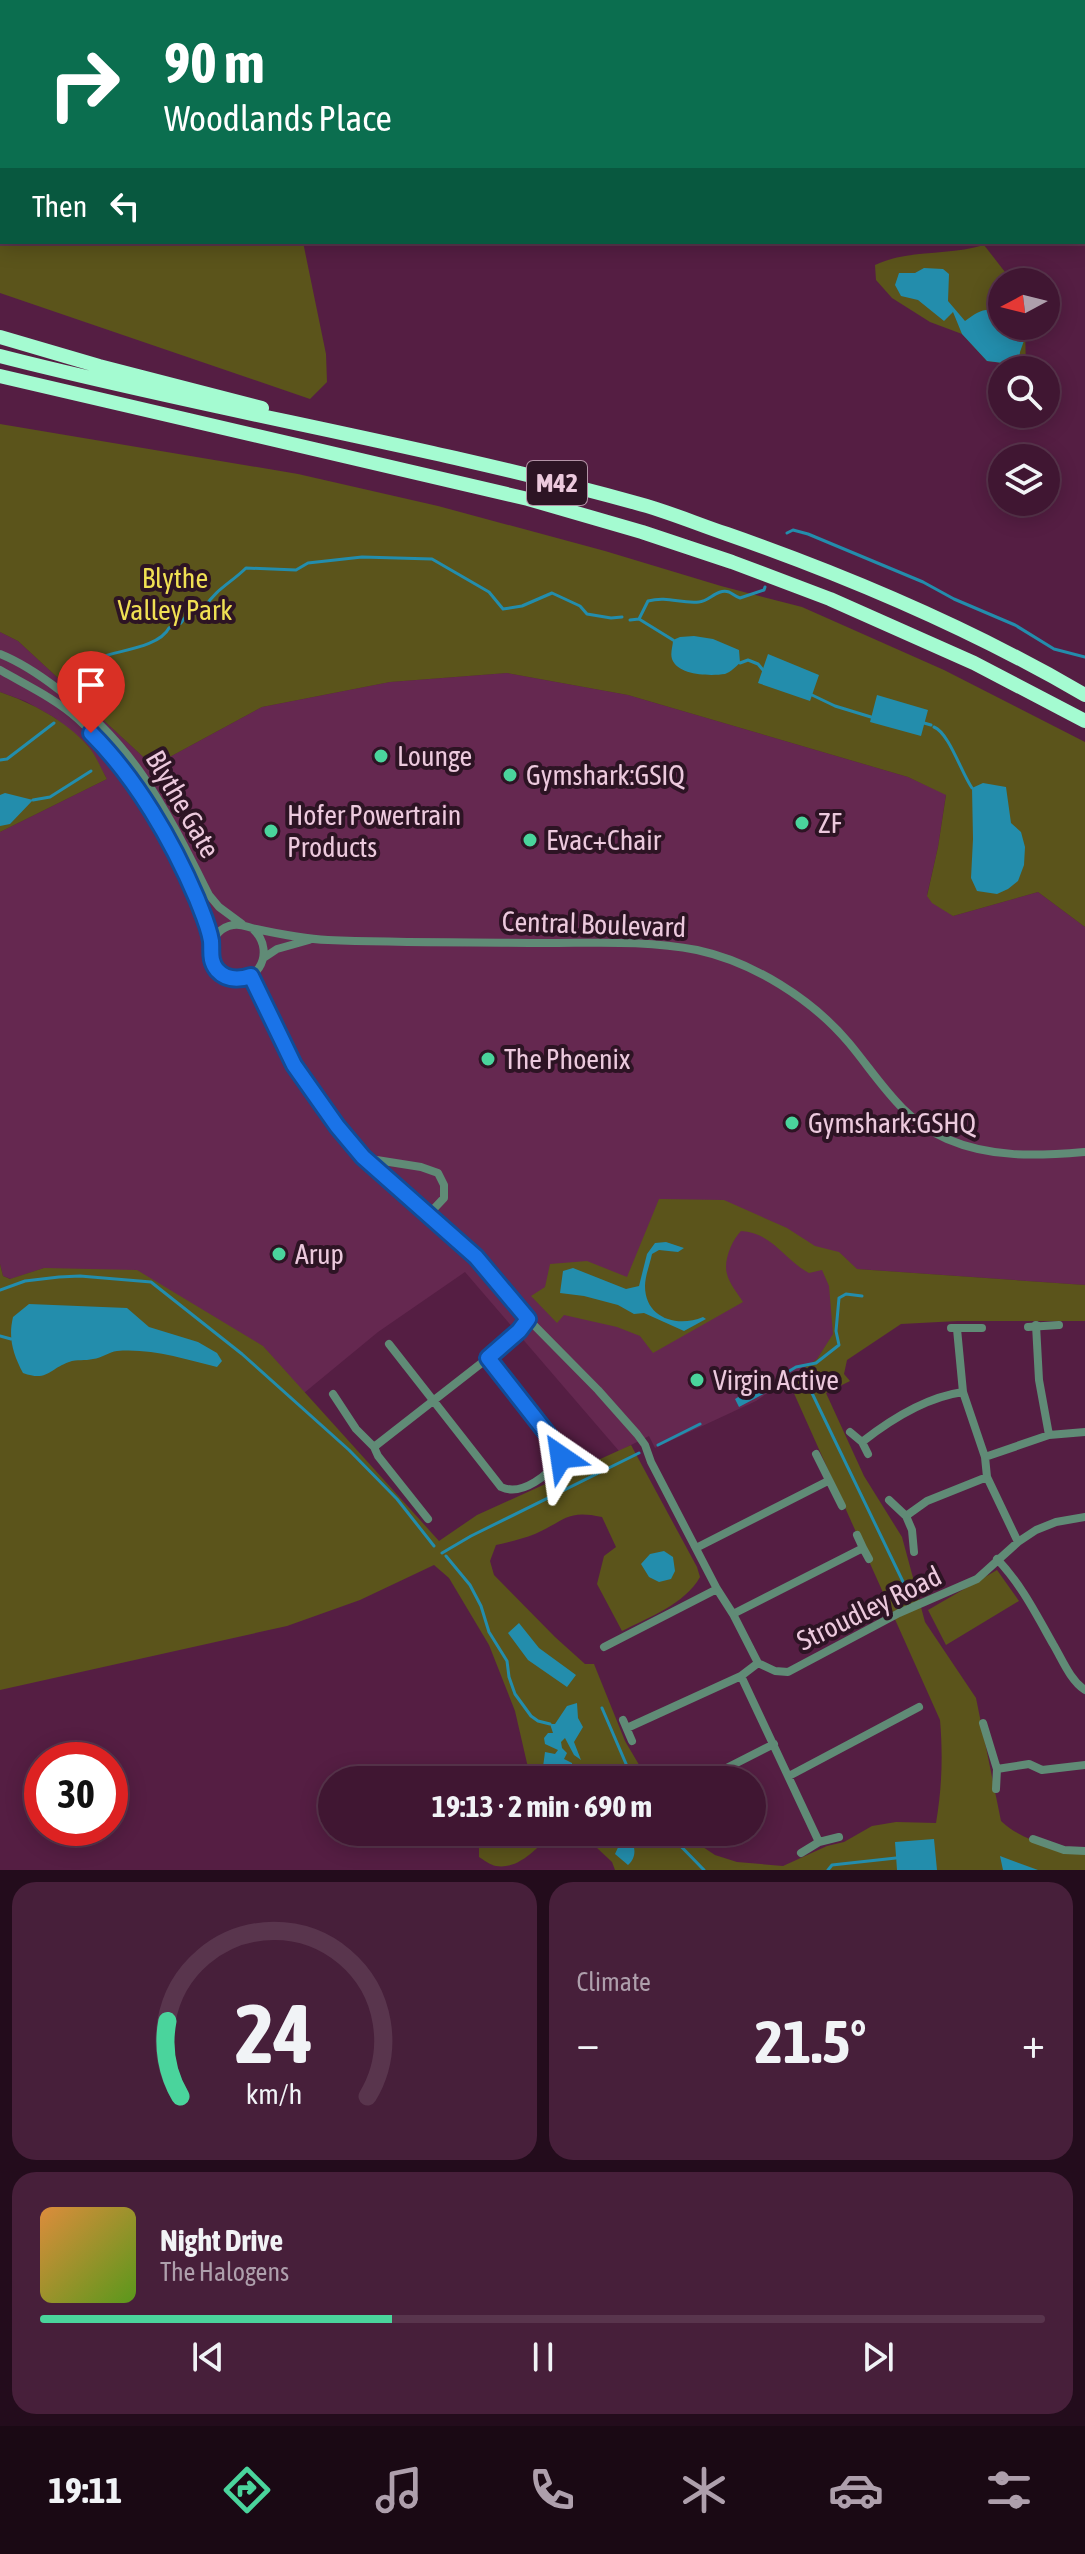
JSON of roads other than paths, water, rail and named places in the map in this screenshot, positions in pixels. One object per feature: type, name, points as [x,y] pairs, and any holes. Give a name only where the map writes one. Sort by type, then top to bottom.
[{"type":"highway","points":[[0,337],[99,366],[229,398],[354,437]]},
{"type":"highway","name":"M42","points":[[0,356],[638,503],[795,558],[946,622],[1085,695]]},
{"type":"highway","name":"M42","points":[[0,376],[528,499],[642,532],[830,599],[974,663],[1085,721]]},
{"type":"street","name":"Blythe Gate","points":[[0,654],[47,680],[84,707],[117,740],[163,804],[209,895],[219,907],[249,927]]},
{"type":"street","name":"Blythe Gate","points":[[0,670],[76,717],[129,776],[148,805],[196,897],[211,943]]},
{"type":"street","points":[[249,927],[264,944],[262,964],[251,976],[238,979],[222,974],[211,960],[211,943],[227,926],[249,927],[318,939]]},
{"type":"street","points":[[265,957],[294,943],[318,939]]},
{"type":"street","name":"Central Boulevard","points":[[318,939],[619,942],[699,950],[733,961],[761,975],[824,1017],[849,1043],[890,1097],[916,1121],[946,1139],[1003,1154],[1085,1153]]},
{"type":"street","points":[[251,976],[294,1065],[363,1157],[476,1257],[528,1319],[598,1390],[643,1442],[758,1663],[741,1676],[625,1724],[632,1741]]},
{"type":"street","points":[[1085,1141],[1085,1153]]},
{"type":"street","points":[[363,1157],[438,1173],[444,1185],[444,1198],[428,1215]]},
{"type":"street","points":[[374,1447],[488,1358],[528,1319]]},
{"type":"street","points":[[1049,1435],[1032,1326],[1059,1325]]},
{"type":"street","points":[[982,1328],[954,1329],[963,1392],[985,1457],[987,1477],[1018,1542]]},
{"type":"street","points":[[389,1344],[502,1488],[518,1490],[546,1474],[561,1457],[560,1450],[488,1358]]},
{"type":"street","points":[[862,1442],[886,1423],[948,1394],[963,1392]]},
{"type":"street","points":[[333,1394],[356,1429],[374,1447],[428,1519]]},
{"type":"street","points":[[850,1432],[862,1442],[868,1454]]},
{"type":"street","points":[[985,1457],[1049,1435],[1085,1432]]},
{"type":"street","points":[[816,1454],[842,1506]]},
{"type":"street","points":[[906,1516],[927,1501],[987,1477]]},
{"type":"street","points":[[696,1548],[828,1481]]},
{"type":"street","points":[[889,1500],[906,1516],[912,1530],[914,1552]]},
{"type":"street","name":"Stroudley Road","points":[[758,1663],[775,1671],[788,1672],[899,1613],[970,1583],[1018,1542],[1056,1522],[1085,1517]]},
{"type":"street","points":[[857,1535],[869,1559]]},
{"type":"street","points":[[733,1614],[863,1548]]},
{"type":"street","points":[[997,1559],[1012,1575],[1066,1667],[1085,1690]]},
{"type":"street","points":[[604,1647],[717,1589]]},
{"type":"street","points":[[741,1676],[819,1842]]},
{"type":"street","points":[[789,1776],[919,1707]]},
{"type":"street","points":[[983,1723],[997,1769],[996,1789]]},
{"type":"street","points":[[731,1766],[774,1744]]},
{"type":"street","points":[[997,1769],[1029,1764],[1042,1770],[1085,1765]]},
{"type":"street","points":[[801,1853],[819,1842],[839,1837]]},
{"type":"street","points":[[1033,1839],[1064,1850],[1085,1851]]},
{"type":"water","points":[[924,268],[943,269],[949,274],[948,301],[965,321],[978,312],[988,310],[988,340],[1024,340],[1020,356],[988,356],[987,361],[962,334],[953,312],[944,321],[918,300],[901,296],[895,285],[899,273],[915,273]]},
{"type":"water","points":[[694,636],[713,639],[739,650],[740,663],[719,675],[696,674],[681,669],[672,659],[673,640]]},
{"type":"water","points":[[768,654],[819,675],[810,701],[758,683]]},
{"type":"water","points":[[877,695],[928,710],[921,736],[870,722]]},
{"type":"water","points":[[983,783],[1006,787],[1011,823],[1021,832],[1025,847],[1024,865],[1018,881],[997,894],[977,891],[971,878],[972,788]]},
{"type":"water","points":[[5,793],[33,800],[10,824],[0,826],[0,795]]},
{"type":"water","points":[[666,1242],[684,1248],[678,1252],[659,1250],[652,1254],[645,1282],[646,1297],[656,1313],[664,1318],[683,1321],[706,1319],[684,1331],[644,1313],[634,1314],[618,1305],[560,1293],[563,1271],[573,1268],[626,1289],[639,1286],[647,1254],[655,1243]]},
{"type":"water","points":[[29,1304],[127,1308],[149,1327],[198,1342],[217,1353],[222,1361],[217,1367],[129,1350],[69,1362],[43,1375],[23,1373],[12,1346],[11,1332],[13,1317]]},
{"type":"water","points":[[761,1375],[769,1391],[739,1407],[735,1399],[753,1388],[752,1380]]},
{"type":"water","points":[[664,1551],[673,1557],[675,1571],[671,1579],[659,1582],[649,1577],[641,1564],[650,1554]]},
{"type":"water","points":[[519,1623],[539,1648],[576,1675],[567,1687],[528,1660],[508,1633]]},
{"type":"water","points":[[577,1703],[578,1718],[583,1727],[574,1742],[581,1760],[574,1755],[565,1738],[561,1742],[567,1753],[564,1759],[572,1766],[543,1766],[545,1752],[555,1754],[558,1750],[545,1744],[544,1738],[548,1733],[553,1733],[550,1724],[555,1724],[567,1706]]},
{"type":"water","points":[[934,1839],[937,1870],[897,1870],[895,1842]]},
{"type":"water","points":[[619,1846],[634,1846],[634,1853],[628,1865],[615,1854]]},
{"type":"water","points":[[1000,1856],[1038,1870],[1003,1870]]},
{"type":"waterway","points":[[787,533],[793,530],[808,534],[1015,625],[1054,649],[1085,657]]},
{"type":"waterway","points":[[90,676],[101,657],[157,640],[169,628],[181,623],[191,609],[205,607],[246,568],[296,570],[308,563],[362,557],[432,559],[489,592],[503,609],[522,606],[552,593],[580,606],[587,614],[622,617]]},
{"type":"waterway","points":[[630,620],[639,619],[648,601],[699,602],[725,591],[740,598],[765,587]]},
{"type":"waterway","points":[[639,619],[673,640]]},
{"type":"waterway","points":[[740,663],[748,660],[763,670]]},
{"type":"waterway","points":[[812,695],[871,717]]},
{"type":"waterway","points":[[0,760],[7,759],[54,723]]},
{"type":"waterway","points":[[924,723],[931,725]]},
{"type":"waterway","points":[[934,727],[950,745],[972,788]]},
{"type":"waterway","points":[[33,800],[50,797],[91,771]]},
{"type":"waterway","points":[[0,1290],[25,1281],[59,1277],[151,1282],[242,1354],[349,1450],[397,1499],[434,1546]]},
{"type":"waterway","points":[[786,1373],[796,1367],[816,1363],[839,1345],[836,1331],[839,1298],[846,1294],[862,1296]]},
{"type":"waterway","points":[[0,1336],[11,1339]]},
{"type":"waterway","points":[[810,1389],[907,1590]]},
{"type":"waterway","points":[[658,1445],[700,1424]]},
{"type":"waterway","points":[[442,1553],[639,1453]]},
{"type":"waterway","points":[[446,1556],[470,1585],[481,1606],[489,1632],[507,1661],[515,1694],[531,1716],[550,1724]]},
{"type":"waterway","points":[[602,1708],[627,1766]]},
{"type":"waterway","points":[[681,1846],[704,1870]]},
{"type":"waterway","points":[[828,1870],[832,1865],[896,1858]]},
{"type":"place","name":"Lounge","points":[[381,756]]},
{"type":"place","name":"Gymshark:GSIQ","points":[[510,775]]},
{"type":"place","name":"ZF","points":[[802,823]]},
{"type":"place","name":"Hofer Powertrain Products","points":[[271,831]]},
{"type":"place","name":"Evac+Chair","points":[[530,840]]},
{"type":"place","name":"The Phoenix","points":[[488,1059]]},
{"type":"place","name":"Gymshark:GSHQ","points":[[792,1123]]},
{"type":"place","name":"Arup","points":[[279,1254]]},
{"type":"place","name":"Virgin Active","points":[[697,1380]]},
{"type":"park label","name":"Blythe Valley Park","points":[[175,594]]}]
